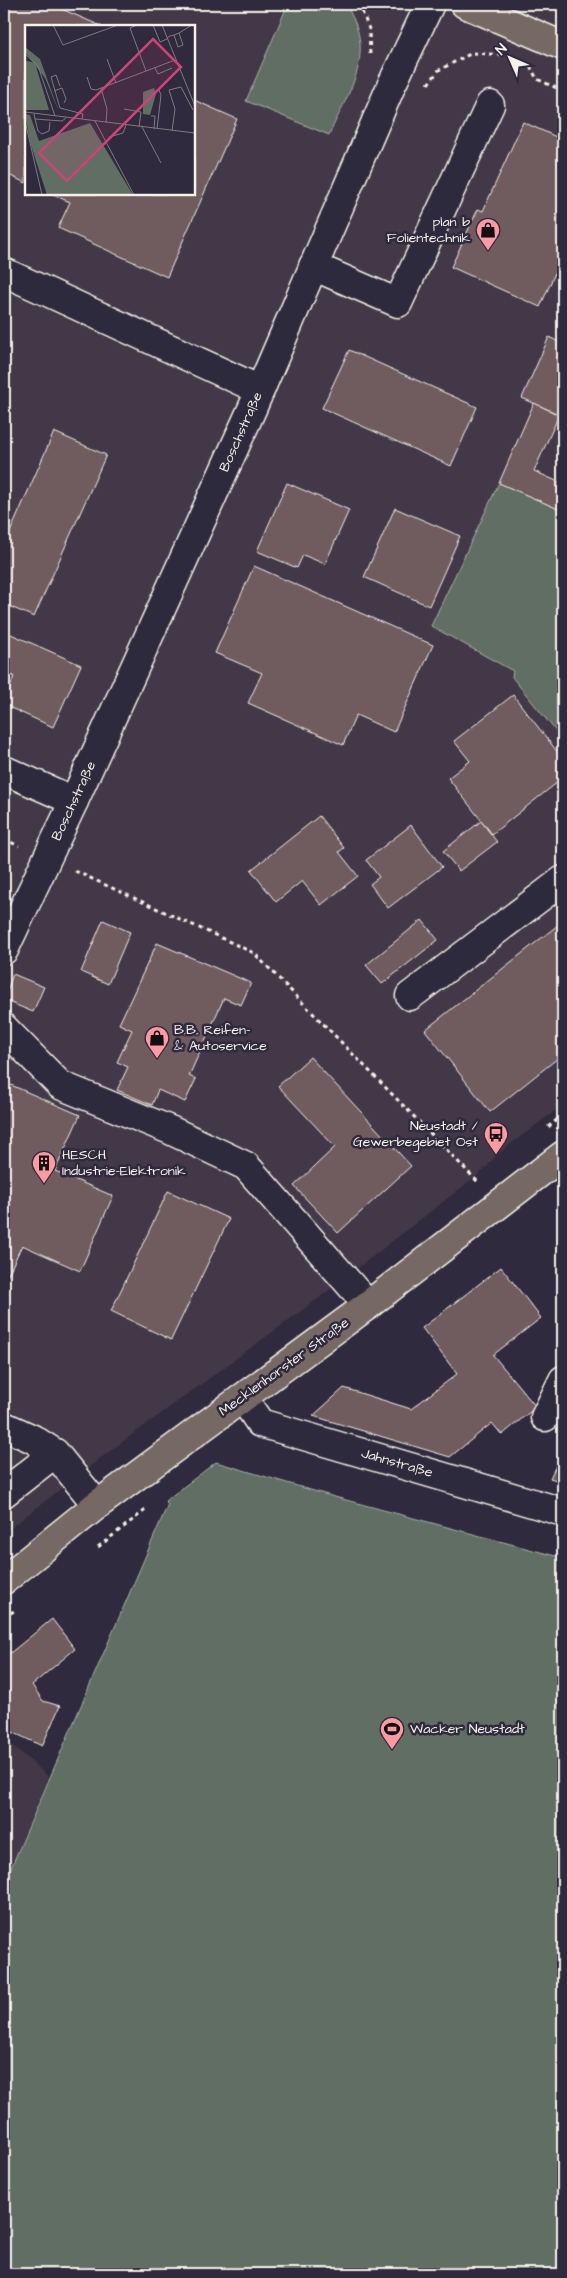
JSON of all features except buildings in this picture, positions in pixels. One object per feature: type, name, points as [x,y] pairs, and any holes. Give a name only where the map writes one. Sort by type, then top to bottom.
[{"type":"main road","points":[[465,4],[563,46]]},
{"type":"main road","name":"Mecklenhorster Straße","points":[[4,1580],[97,1505],[368,1305],[563,1155]]},
{"type":"street","name":"Boschstraße","points":[[4,950],[48,858],[260,390],[392,84],[430,4]]},
{"type":"street","points":[[313,266],[398,303],[490,105]]},
{"type":"street","points":[[4,272],[260,390]]},
{"type":"street","points":[[4,770],[74,801]]},
{"type":"street","points":[[410,996],[563,880]]},
{"type":"street","points":[[4,1028],[60,1085],[170,1130],[246,1166],[368,1305]]},
{"type":"street","points":[[545,1417],[563,1380]]},
{"type":"street","name":"Jahnstraße","points":[[243,1398],[260,1423],[563,1512]]},
{"type":"street","points":[[4,1426],[33,1439],[55,1452],[97,1505]]},
{"type":"street","points":[[4,1493],[55,1452]]},
{"type":"path","points":[[359,4],[370,29],[371,61],[368,72],[392,84],[420,94],[439,70],[472,52],[507,56]]},
{"type":"path","points":[[523,63],[531,66],[537,79],[563,91]]},
{"type":"path","points":[[48,858],[254,953],[478,1182]]},
{"type":"shaded area","points":[[4,4],[563,4],[563,1105],[496,1155],[484,1170],[323,1295],[110,1451],[4,1533]]},
{"type":"shaded area","points":[[4,1738],[49,1777],[4,1884]]},
{"type":"green space","points":[[288,4],[345,4],[355,22],[360,55],[357,70],[352,86],[329,135],[246,101]]},
{"type":"green space","points":[[499,483],[563,511],[563,740],[512,677],[513,671],[431,626]]},
{"type":"green space","name":"Wacker Neustadt","points":[[216,1462],[331,1496],[563,1558],[563,2274],[4,2274],[4,1884],[168,1504],[165,1501]]},
{"type":"place","name":"plan b Folientechnik","points":[[488,251]]},
{"type":"place","name":"B.B. Reifen- & Autoservice","points":[[157,1059]]},
{"type":"place","name":"Neustadt / Gewerbegebiet Ost","points":[[496,1155]]},
{"type":"place","name":"HESCH Industrie-Elektronik","points":[[44,1184]]},
{"type":"place","name":"Wacker Neustadt","points":[[392,1750]]}]
